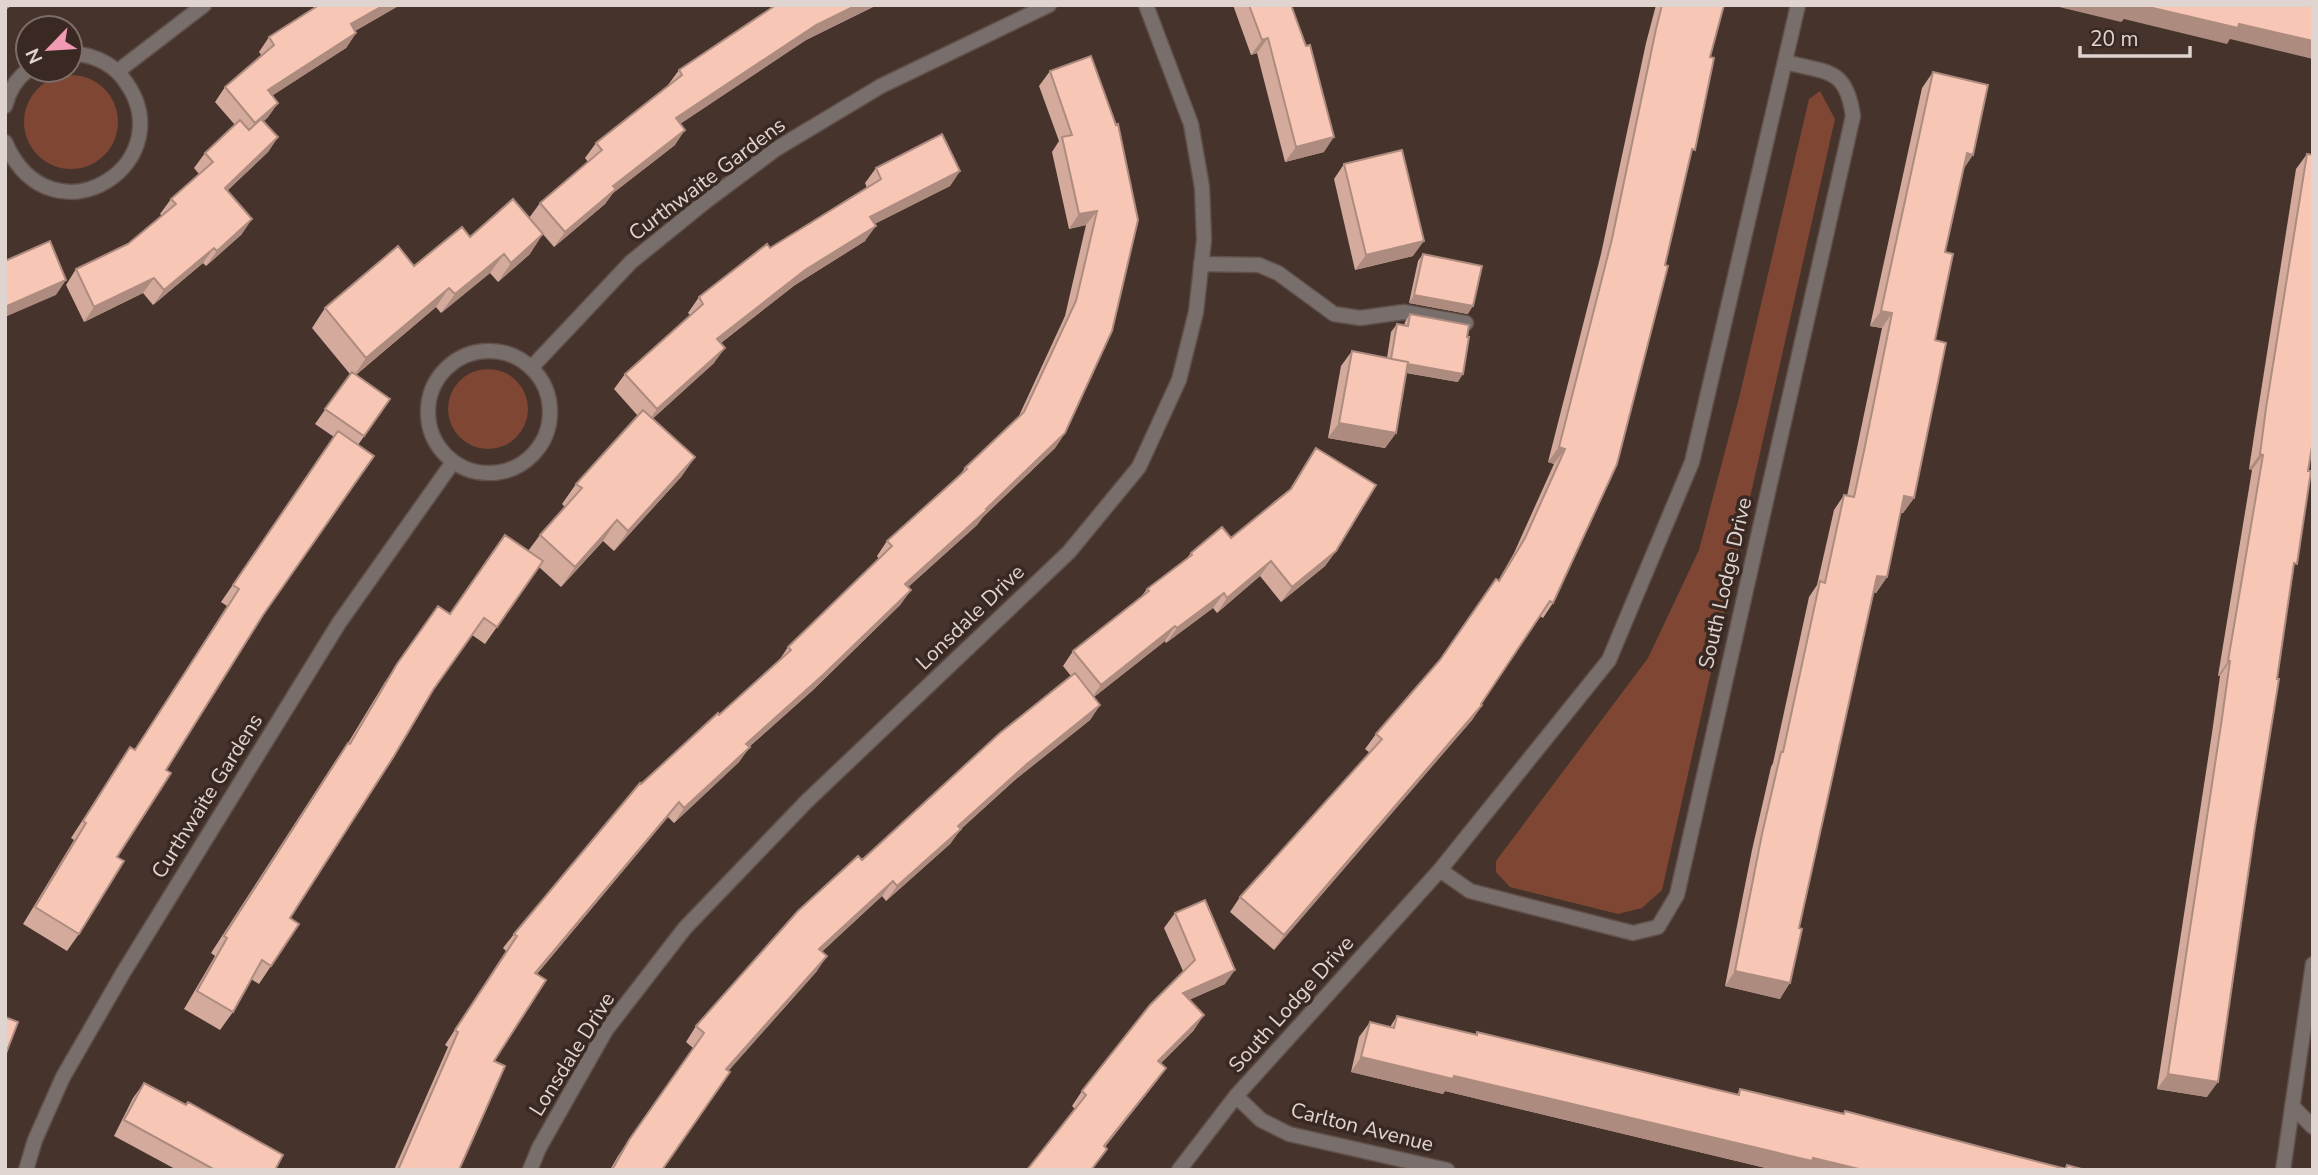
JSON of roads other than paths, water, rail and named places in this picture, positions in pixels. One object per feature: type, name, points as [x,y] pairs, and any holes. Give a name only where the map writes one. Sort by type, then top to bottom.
[{"type":"street","points":[[118,71],[204,5]]},
{"type":"street","name":"Curthwaite Gardens","points":[[531,368],[631,262],[776,149],[881,86],[1049,5]]},
{"type":"street","name":"Lonsdale Drive","points":[[530,1170],[539,1148],[606,1030],[685,928],[807,801],[1069,552],[1139,467],[1179,380],[1196,312],[1204,240],[1202,187],[1191,124],[1146,5]]},
{"type":"street","name":"South Lodge Drive","points":[[1179,1170],[1236,1096],[1440,870],[1609,660],[1692,461],[1798,5]]},
{"type":"street","points":[[5,142],[9,162],[49,188],[73,192],[96,187],[116,176],[131,158],[139,136],[140,112],[132,90],[118,71],[100,59],[84,56]]},
{"type":"street","name":"South Lodge Drive","points":[[1440,870],[1470,891],[1633,933],[1658,927],[1677,895],[1853,116],[1850,96],[1844,83],[1831,73],[1785,62]]},
{"type":"street","points":[[5,106],[15,84]]},
{"type":"street","points":[[1201,264],[1259,265],[1278,273],[1334,314],[1360,318],[1404,312],[1466,323]]},
{"type":"street","points":[[481,351],[499,351],[516,357],[531,368],[543,382],[549,399],[548,427],[536,452],[506,471],[469,470],[453,462],[440,449],[431,433],[429,397],[436,380],[448,366],[464,356],[481,351]]},
{"type":"street","name":"Curthwaite Gardens","points":[[26,1170],[35,1140],[63,1077],[123,973],[340,623],[453,462]]},
{"type":"street","points":[[2283,1170],[2313,964]]},
{"type":"street","name":"Carlton Avenue","points":[[1236,1096],[1261,1119],[1289,1134],[1447,1170]]},
{"type":"street","points":[[2292,1106],[2313,1127]]}]
